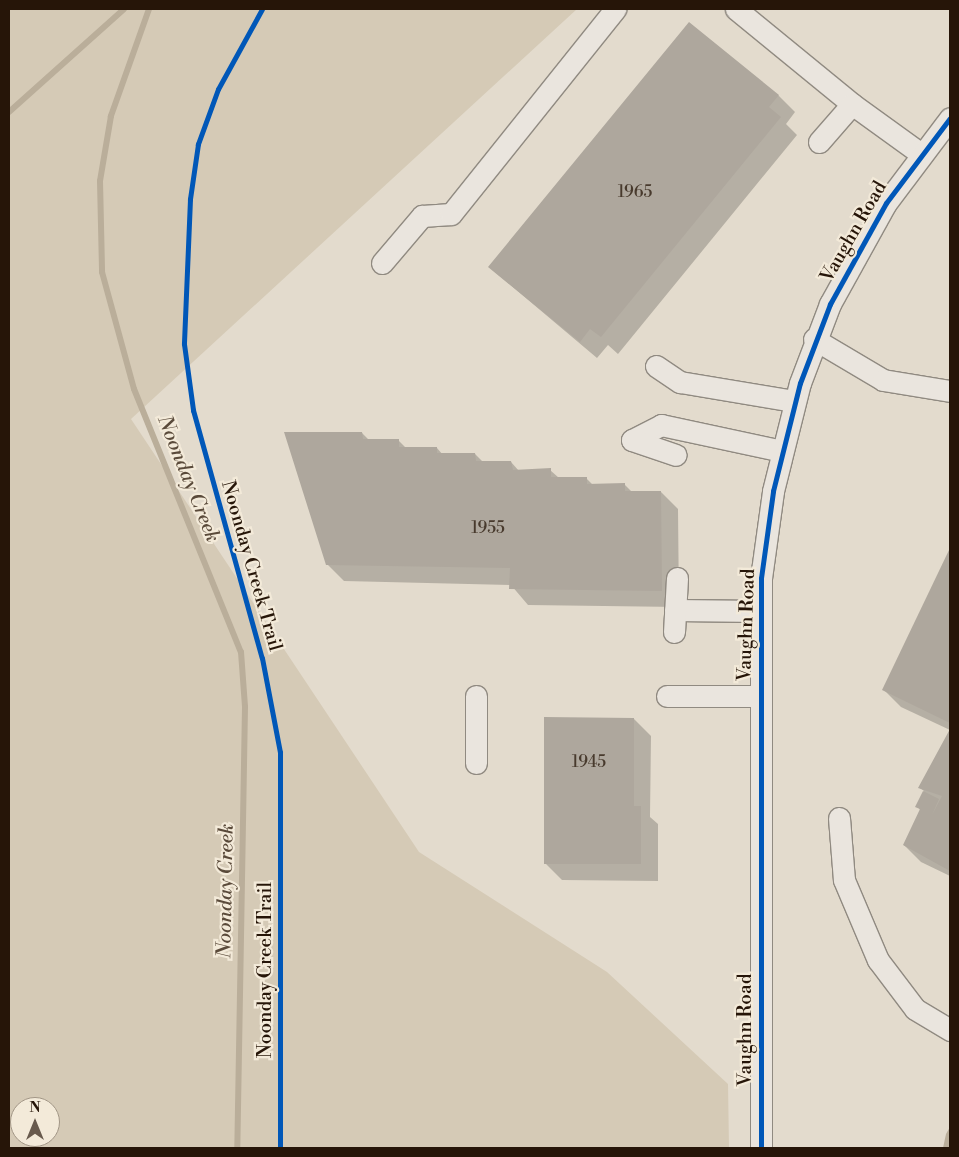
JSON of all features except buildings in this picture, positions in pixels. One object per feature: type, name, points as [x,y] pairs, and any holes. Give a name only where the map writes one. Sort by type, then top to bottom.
[{"type":"street","points":[[382,263],[422,216],[451,214],[615,9]]},
{"type":"street","points":[[736,9],[852,104],[921,154]]},
{"type":"street","points":[[819,142],[852,104]]},
{"type":"street","name":"Vaughn Road","points":[[761,1148],[761,578],[782,451],[794,401],[814,340],[866,236],[921,154],[950,118]]},
{"type":"street","points":[[814,340],[883,380],[950,391]]},
{"type":"street","points":[[656,366],[680,382],[794,401]]},
{"type":"street","points":[[676,455],[632,440],[661,425],[782,451]]},
{"type":"street","points":[[674,632],[677,578]]},
{"type":"street","points":[[675,610],[761,611]]},
{"type":"street","points":[[476,696],[476,763]]},
{"type":"street","points":[[667,696],[760,696]]},
{"type":"street","points":[[839,818],[844,880],[878,960],[915,1009],[950,1030]]},
{"type":"shaded area","points":[[9,9],[577,9],[131,419],[419,852],[607,972],[728,1084],[729,1148],[9,1148]]},
{"type":"shaded area","points":[[950,1127],[950,1148],[943,1148],[946,1134]]},
{"type":"waterway","points":[[9,112],[124,9]]},
{"type":"waterway","name":"Noonday Creek","points":[[149,9],[111,116],[100,181],[102,272],[134,389],[241,652],[245,707],[237,1148]]},
{"type":"cycle path","name":"Noonday Creek Trail","points":[[262,9],[218,89],[198,144],[190,199],[184,344],[193,410],[262,658],[280,752],[280,1148]]},
{"type":"cycle path","points":[[761,1148],[761,578],[773,491],[800,383],[830,304],[886,203],[950,118]]}]
